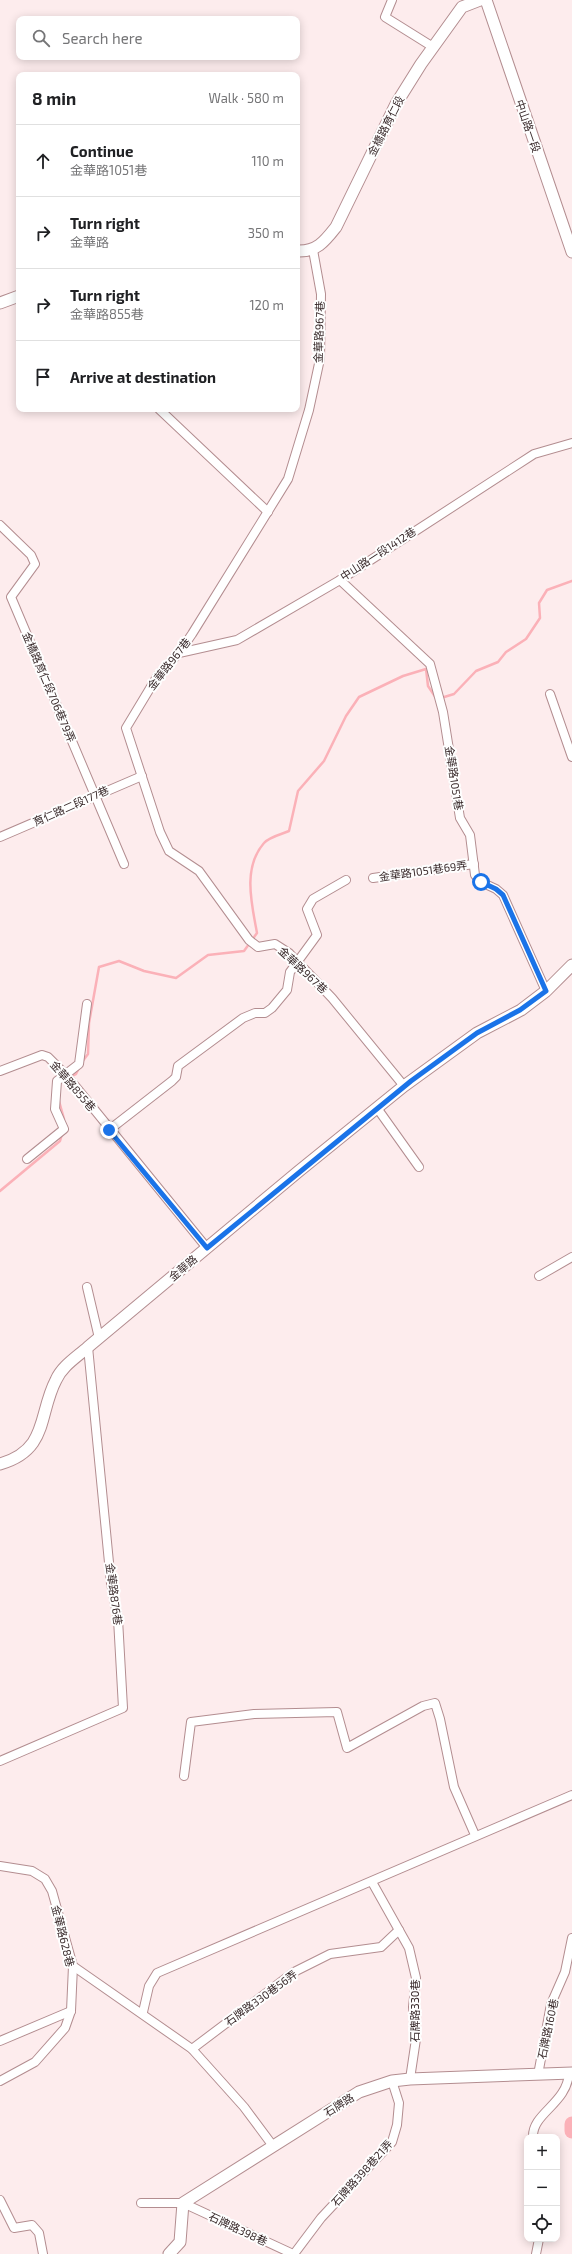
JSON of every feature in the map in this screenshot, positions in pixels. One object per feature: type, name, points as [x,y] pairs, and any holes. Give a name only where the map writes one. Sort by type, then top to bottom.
[{"type":"street","points":[[392,0],[385,17],[433,47]]},
{"type":"street","name":"金橋路育仁段","points":[[313,250],[324,243],[336,227],[396,104],[433,47],[462,7],[480,0]]},
{"type":"street","name":"中山路一段","points":[[486,0],[572,252]]},
{"type":"street","points":[[300,251],[313,250]]},
{"type":"street","name":"金華路967巷","points":[[313,250],[321,294],[320,359],[309,410],[288,479],[179,653],[158,674],[126,728],[160,832],[169,851],[195,867],[249,940],[258,947],[275,944],[289,953],[332,998],[404,1086]]},
{"type":"street","points":[[0,303],[16,297]]},
{"type":"street","points":[[161,412],[268,512]]},
{"type":"street","name":"中山路一段1412巷","points":[[179,653],[237,640],[340,580],[534,454],[572,443]]},
{"type":"street","name":"金橋路育仁段706巷79弄","points":[[0,524],[31,555],[35,564],[12,597],[124,864]]},
{"type":"street","name":"金華路1051巷","points":[[340,580],[430,664],[443,712],[460,818],[470,835],[475,875],[481,882],[496,889],[503,895],[546,991]]},
{"type":"street","points":[[550,694],[572,757]]},
{"type":"street","name":"育仁路二段177巷","points":[[0,837],[142,776]]},
{"type":"street","name":"金華路1051巷69弄","points":[[373,878],[474,864]]},
{"type":"street","points":[[109,1130],[172,1081],[176,1077],[178,1066],[192,1055],[243,1018],[255,1012],[265,1013],[272,1008],[287,990],[290,972],[296,962],[317,935],[307,909],[313,899],[346,880]]},
{"type":"street","name":"金華路","points":[[0,1464],[13,1461],[25,1451],[41,1431],[55,1380],[60,1372],[88,1347],[404,1086],[477,1033],[520,1010],[546,991],[572,965]]},
{"type":"street","points":[[27,1159],[64,1129],[55,1109],[57,1081],[67,1078],[79,1064],[87,1004]]},
{"type":"street","name":"金華路855巷","points":[[0,1071],[42,1055],[48,1057],[207,1248]]},
{"type":"street","points":[[377,1108],[419,1167]]},
{"type":"street","points":[[539,1276],[572,1256]]},
{"type":"street","points":[[87,1287],[99,1338]]},
{"type":"street","name":"金華路876巷","points":[[0,1761],[124,1708],[118,1619],[111,1583],[88,1347]]},
{"type":"street","points":[[184,1776],[191,1722],[254,1714],[337,1712],[347,1748],[423,1706],[435,1703],[440,1719],[454,1787],[475,1835]]},
{"type":"street","points":[[143,2012],[149,1986],[157,1973],[365,1883],[372,1882],[475,1835],[572,1795]]},
{"type":"street","name":"金華路628巷","points":[[0,1866],[32,1871],[45,1879],[52,1891],[73,1966],[71,2011],[65,2028],[35,2062],[0,2081]]},
{"type":"street","name":"石牌路330巷","points":[[372,1882],[409,1948],[416,1978],[413,2007],[416,2039],[410,2079]]},
{"type":"street","name":"石牌路330巷56弄","points":[[192,2048],[294,1972],[330,1954],[381,1946],[399,1930]]},
{"type":"street","name":"石牌路160巷","points":[[538,2075],[551,2004],[565,1972],[572,1938]]},
{"type":"street","points":[[73,1966],[143,2012],[192,2048],[244,2107],[273,2146]]},
{"type":"street","points":[[0,2041],[71,2011]]},
{"type":"street","points":[[533,2134],[532,2129],[538,2120],[565,2090],[570,2073]]},
{"type":"street","name":"石牌路","points":[[183,2203],[359,2092],[392,2081],[410,2079],[570,2073]]},
{"type":"street","name":"石牌路398巷21弄","points":[[293,2254],[322,2218],[392,2142],[397,2124],[399,2103],[392,2081]]},
{"type":"street","points":[[0,2200],[14,2228],[32,2225],[39,2233],[43,2254]]},
{"type":"street","points":[[141,2203],[183,2203],[180,2242],[169,2254]]},
{"type":"street","name":"石牌路398巷","points":[[183,2203],[293,2254]]},
{"type":"street","points":[[536,2254],[538,2242]]},
{"type":"waterway","points":[[441,698],[454,694],[476,671],[498,662],[506,652],[526,639],[540,618],[539,603],[547,590],[572,581]]},
{"type":"waterway","points":[[82,1062],[88,1054],[89,1023],[99,967],[119,961],[144,971],[176,978],[208,955],[244,951],[257,933],[250,887],[253,864],[257,853],[266,841],[272,837],[289,831],[298,791],[324,761],[346,716],[359,697],[403,676],[426,669],[428,686],[436,698]]},
{"type":"waterway","points":[[69,1077],[76,1074],[79,1068]]},
{"type":"waterway","points":[[59,1101],[64,1119]]},
{"type":"waterway","points":[[0,1191],[60,1141],[62,1134]]},
{"type":"waterway","points":[[572,2124],[572,2131]]},
{"type":"route","points":[[109,1130],[207,1248],[299,1171],[411,1081],[477,1033],[520,1010],[546,991],[503,895],[496,889],[481,882]]}]
